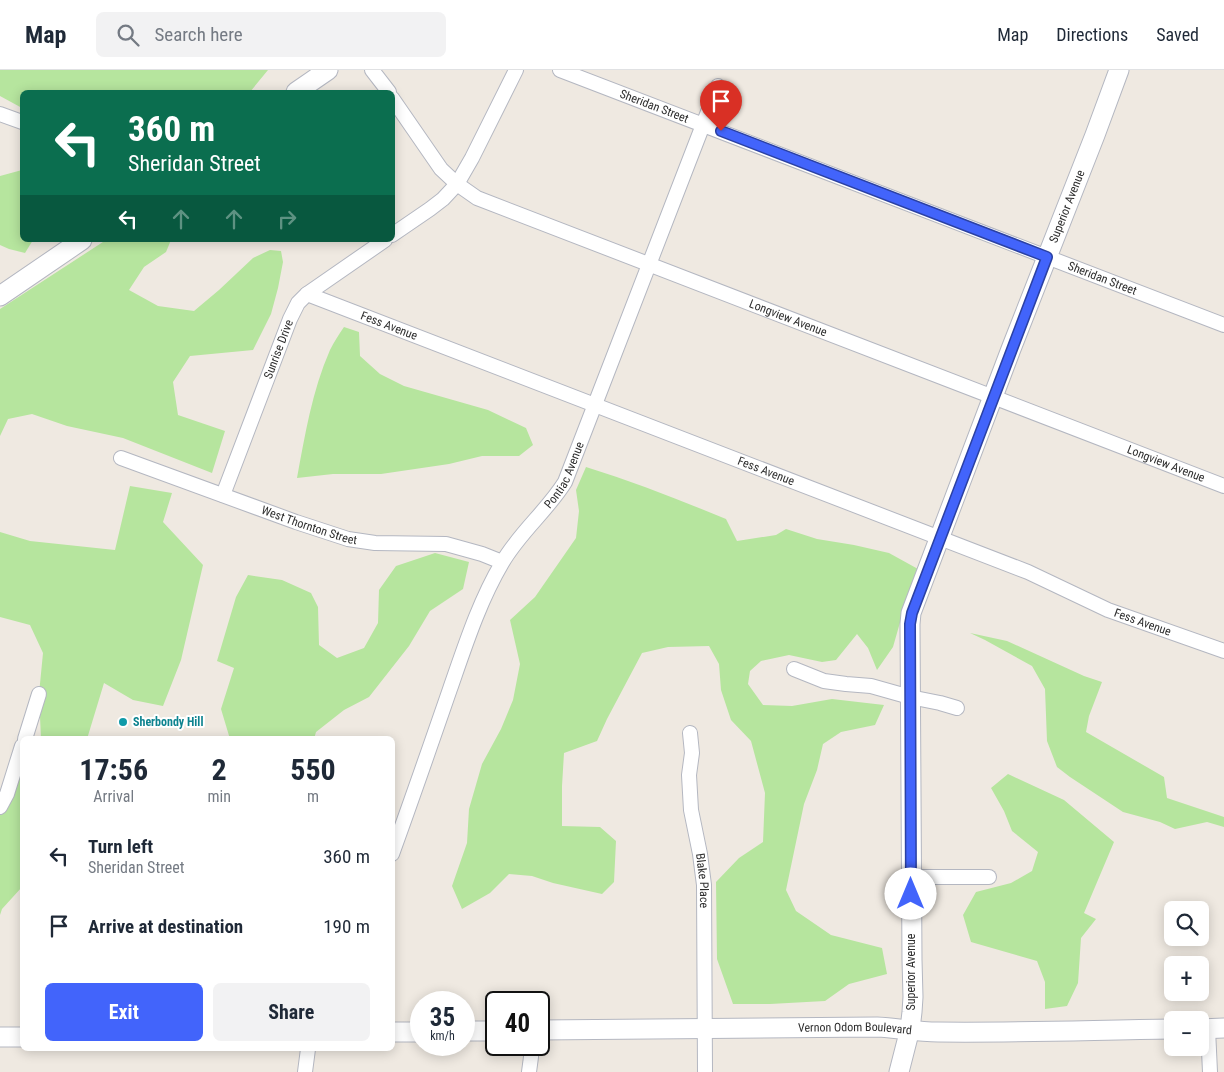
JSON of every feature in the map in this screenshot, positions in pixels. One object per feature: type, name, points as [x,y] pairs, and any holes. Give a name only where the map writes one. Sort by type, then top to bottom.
[{"type":"street","points":[[299,90],[328,70]]},
{"type":"street","points":[[372,70],[387,90]]},
{"type":"street","points":[[395,233],[443,199],[457,184],[516,70]]},
{"type":"street","name":"Sheridan Street","points":[[560,70],[1224,325]]},
{"type":"street","name":"Superior Avenue","points":[[899,1072],[910,1029],[913,997],[910,697],[910,624],[912,613],[1119,70]]},
{"type":"street","name":"Pontiac Avenue","points":[[395,846],[481,606],[502,562],[526,530],[556,496],[565,482],[718,86]]},
{"type":"street","name":"Longview Avenue","points":[[395,102],[441,168],[457,184],[477,198],[1224,486]]},
{"type":"street","points":[[0,114],[20,121]]},
{"type":"street","points":[[0,296],[79,242]]},
{"type":"street","name":"Sunrise Drive","points":[[223,495],[290,319],[298,303],[307,294],[382,242]]},
{"type":"street","name":"Fess Avenue","points":[[307,294],[1028,572],[1108,610],[1224,651]]},
{"type":"street","name":"West Thornton Street","points":[[122,458],[317,530],[348,539],[375,543],[446,544],[502,562]]},
{"type":"street","points":[[794,669],[824,681],[871,686],[957,708]]},
{"type":"street","points":[[26,736],[40,694]]},
{"type":"street","name":"Blake Place","points":[[690,733],[692,753],[689,775],[691,810],[704,885],[705,1072]]},
{"type":"street","points":[[0,807],[7,794],[20,752]]},
{"type":"street","points":[[911,877],[989,877]]},
{"type":"street","name":"Vernon Odom Boulevard","points":[[550,1030],[877,1027],[935,1032],[1006,1032],[1164,1029]]},
{"type":"street","points":[[1210,1072],[1211,1028]]},
{"type":"street","points":[[395,1032],[410,1032]]},
{"type":"street","points":[[0,1037],[20,1037]]},
{"type":"street","points":[[305,1072],[308,1051]]},
{"type":"street","points":[[529,1072],[531,1056]]},
{"type":"green space","points":[[0,70],[268,70],[252,90],[20,90],[20,107],[0,96]]},
{"type":"green space","points":[[20,171],[20,242],[32,242],[25,253],[0,245],[0,176]]},
{"type":"green space","points":[[103,242],[170,242],[166,252],[144,267],[129,290],[158,306],[194,311],[253,258],[270,250],[281,251],[283,262],[271,314],[253,350],[190,356],[173,382],[178,415],[225,431],[212,473],[123,438],[67,426],[32,414],[8,419],[0,436],[0,309]]},
{"type":"green space","points":[[344,327],[359,332],[360,356],[380,374],[404,386],[488,410],[526,428],[533,445],[519,456],[482,456],[449,464],[381,474],[333,474],[297,478],[318,381],[330,350]]},
{"type":"green space","points":[[586,467],[726,519],[737,541],[776,535],[786,529],[817,539],[889,553],[918,569],[893,647],[877,670],[868,648],[857,634],[836,660],[822,662],[789,655],[761,661],[750,671],[748,684],[763,705],[792,706],[832,699],[884,705],[875,725],[841,732],[823,744],[817,770],[804,804],[786,890],[796,911],[831,935],[882,948],[887,974],[849,984],[825,1001],[733,1004],[717,959],[716,882],[739,858],[763,842],[765,793],[751,741],[731,720],[721,690],[719,664],[709,646],[668,647],[642,653],[597,741],[564,753],[562,826],[600,827],[616,841],[614,882],[602,894],[553,883],[532,876],[509,874],[490,893],[462,909],[452,886],[467,843],[469,809],[482,764],[501,729],[513,700],[520,664],[510,620],[535,597],[576,538],[579,511],[576,490]]},
{"type":"green space","points":[[130,486],[172,493],[163,522],[203,565],[181,660],[163,706],[133,700],[104,683],[88,736],[41,736],[39,694],[43,653],[30,625],[0,617],[0,532],[30,541],[115,550]]},
{"type":"green space","points":[[435,553],[469,562],[463,589],[430,611],[409,646],[369,697],[344,710],[316,732],[315,736],[229,736],[221,709],[234,668],[217,661],[236,597],[248,575],[282,580],[311,593],[318,607],[319,645],[337,658],[364,648],[378,623],[379,590],[396,566]]},
{"type":"green space","points":[[970,633],[1007,641],[1084,676],[1102,682],[1089,716],[1086,732],[1164,777],[1167,798],[1224,817],[1224,827],[1207,822],[1175,829],[1160,822],[1123,812],[1070,777],[1057,767],[1047,741],[1045,689],[1032,666]]},
{"type":"green space","points":[[20,766],[20,889],[2,909],[0,915],[0,807]]},
{"type":"green space","points":[[1008,774],[1064,800],[1114,842],[1084,913],[1096,919],[1081,938],[1078,983],[1067,1006],[1045,1009],[1045,982],[1037,961],[971,942],[963,915],[976,892],[1011,883],[1032,871],[1038,852],[1012,831],[1004,811],[991,788]]},
{"type":"place","name":"Sherbondy Hill","points":[[123,722]]},
{"type":"route","points":[[721,131],[1047,257],[912,613],[910,624],[911,894]]}]
